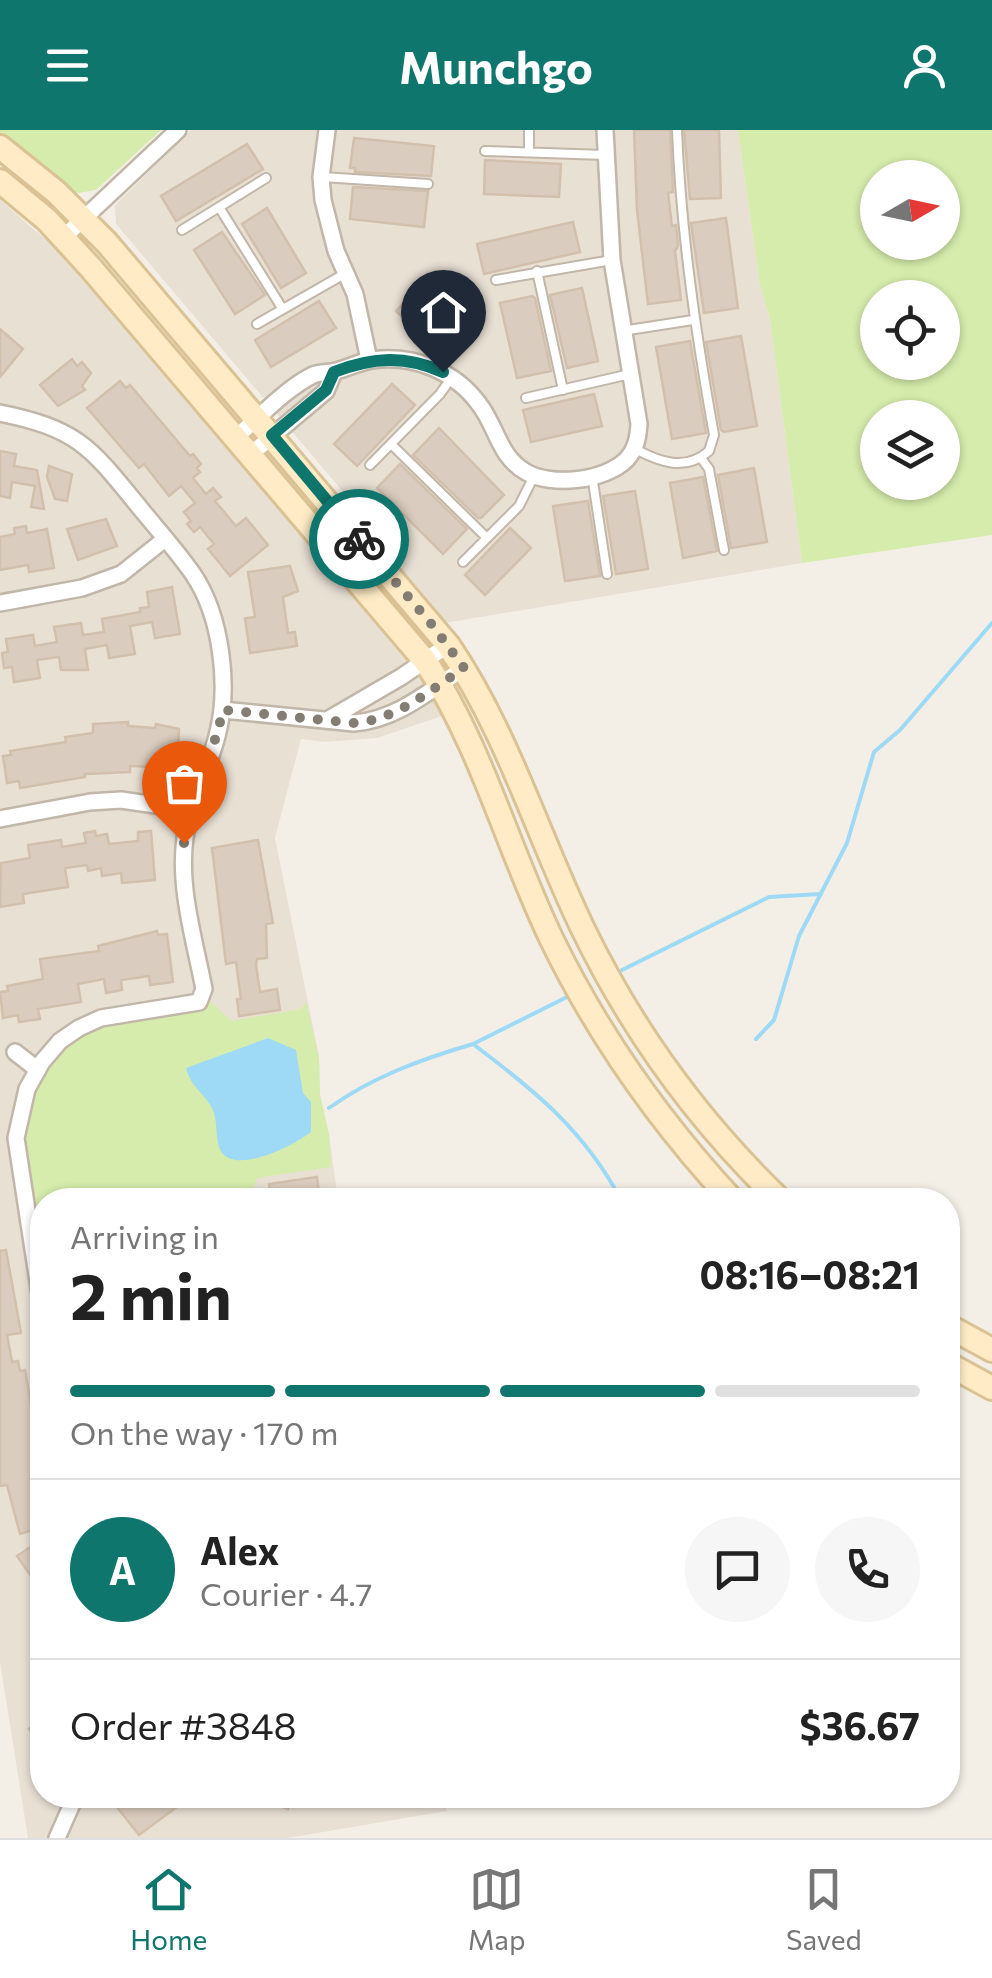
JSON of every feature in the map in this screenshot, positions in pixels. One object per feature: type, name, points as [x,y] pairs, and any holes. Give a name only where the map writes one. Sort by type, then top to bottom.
[{"type":"main road","points":[[0,147],[38,175],[83,219],[448,645],[464,668],[513,764],[582,927],[644,1036],[702,1116],[769,1188]]},
{"type":"main road","points":[[0,181],[64,238],[426,662],[467,732],[550,936],[584,1001],[620,1061],[668,1126],[722,1188]]},
{"type":"main road","points":[[960,1333],[992,1350]]},
{"type":"main road","points":[[960,1371],[992,1388]]},
{"type":"street","points":[[64,238],[178,130]]},
{"type":"street","points":[[327,130],[321,177],[328,228],[361,315],[369,360]]},
{"type":"street","points":[[243,445],[316,373],[334,372],[369,360],[408,360],[452,378],[480,404],[504,453],[534,476],[564,480],[618,466],[634,449],[639,424],[612,260],[605,130]]},
{"type":"street","points":[[0,413],[42,422],[82,443],[106,466],[194,576],[208,606],[218,648],[223,710],[190,810],[184,843],[185,880],[204,990],[199,1002],[90,1023],[60,1042],[27,1089],[16,1138],[30,1209]]},
{"type":"street","points":[[0,604],[82,588],[121,574],[165,539]]},
{"type":"street","points":[[329,719],[448,645]]},
{"type":"street","points":[[223,710],[372,722],[391,715],[464,668]]},
{"type":"street","points":[[0,819],[122,800],[190,810]]},
{"type":"street","points":[[14,1052],[38,1070]]},
{"type":"street","points":[[57,1838],[70,1808]]},
{"type":"lane","points":[[528,151],[529,130]]},
{"type":"lane","points":[[634,449],[670,464],[702,458],[714,436],[693,320],[680,206],[677,130]]},
{"type":"lane","points":[[485,150],[605,155]]},
{"type":"lane","points":[[321,177],[428,184]]},
{"type":"lane","points":[[182,230],[266,178]]},
{"type":"lane","points":[[219,207],[282,308]]},
{"type":"lane","points":[[496,280],[612,260]]},
{"type":"lane","points":[[257,324],[346,272]]},
{"type":"lane","points":[[536,272],[563,390]]},
{"type":"lane","points":[[622,331],[693,320]]},
{"type":"lane","points":[[526,398],[630,374]]},
{"type":"lane","points":[[370,465],[452,378]]},
{"type":"lane","points":[[391,444],[487,538]]},
{"type":"lane","points":[[702,458],[710,468],[724,550]]},
{"type":"lane","points":[[592,475],[607,574]]},
{"type":"lane","points":[[462,562],[526,496],[534,476]]},
{"type":"shaded area","points":[[191,130],[738,130],[760,285],[770,319],[802,563],[445,623],[382,547],[344,493],[116,224],[115,206]]},
{"type":"shaded area","points":[[0,200],[67,258],[392,635],[448,714],[377,738],[325,742],[301,739],[275,838],[319,1057],[320,1095],[336,1188],[30,1188],[30,1808],[447,1811],[288,1838],[28,1838],[0,1662]]},
{"type":"green space","points":[[0,130],[161,130],[96,190],[79,193],[70,190],[0,134]]},
{"type":"green space","points":[[738,130],[992,130],[992,535],[802,563],[770,319],[760,285]]},
{"type":"green space","points":[[202,993],[231,1021],[301,1009],[306,1002],[319,1057],[320,1095],[329,1134],[331,1167],[257,1178],[253,1188],[30,1188],[30,1223],[20,1113],[27,1089],[79,1028]]},
{"type":"water","points":[[268,1038],[296,1050],[303,1093],[311,1102],[311,1132],[263,1156],[236,1160],[225,1156],[219,1147],[212,1108],[186,1068]]},
{"type":"building","points":[[634,130],[670,130],[673,192],[668,193],[672,226],[676,225],[681,300],[648,304],[637,210]]},
{"type":"building","points":[[684,130],[719,130],[721,198],[690,199]]},
{"type":"building","points":[[354,138],[434,146],[431,176],[355,172],[355,168],[350,168]]},
{"type":"building","points":[[247,144],[263,169],[176,221],[161,196]]},
{"type":"building","points":[[485,160],[561,164],[559,197],[484,194]]},
{"type":"building","points":[[353,187],[428,191],[424,227],[350,219]]},
{"type":"building","points":[[267,208],[306,273],[281,288],[242,224]]},
{"type":"building","points":[[726,218],[738,308],[704,313],[691,223]]},
{"type":"building","points":[[573,222],[580,252],[484,274],[477,244]]},
{"type":"building","points":[[222,232],[265,295],[235,314],[194,250]]},
{"type":"building","points":[[582,288],[598,361],[567,368],[550,295]]},
{"type":"building","points":[[532,296],[551,371],[517,378],[500,303]]},
{"type":"building","points":[[407,300],[423,316],[413,327],[396,311]]},
{"type":"building","points":[[319,301],[336,328],[271,367],[255,340]]},
{"type":"building","points":[[0,329],[23,349],[0,377]]},
{"type":"building","points":[[741,336],[757,426],[724,432],[706,342]]},
{"type":"building","points":[[690,341],[706,433],[672,439],[656,347]]},
{"type":"building","points":[[72,359],[77,366],[82,362],[91,373],[82,386],[85,390],[58,406],[40,385]]},
{"type":"building","points":[[120,381],[126,388],[130,385],[201,464],[197,468],[200,472],[193,478],[206,494],[213,488],[221,497],[215,501],[236,526],[246,518],[268,545],[230,576],[208,549],[214,544],[200,527],[194,532],[187,524],[191,521],[184,512],[195,503],[181,486],[169,496],[144,464],[139,468],[87,408]]},
{"type":"building","points":[[392,384],[415,405],[357,466],[334,444]]},
{"type":"building","points":[[594,394],[602,426],[531,442],[523,410]]},
{"type":"building","points":[[439,428],[504,495],[481,518],[413,455]]},
{"type":"building","points":[[0,451],[16,454],[14,466],[37,470],[44,509],[31,507],[35,486],[12,482],[10,498],[0,496]]},
{"type":"building","points":[[400,464],[467,529],[443,554],[377,488]]},
{"type":"building","points":[[49,466],[72,474],[67,501],[55,499],[47,477]]},
{"type":"building","points":[[754,468],[767,542],[731,548],[718,475]]},
{"type":"building","points":[[703,477],[717,551],[683,558],[670,483]]},
{"type":"building","points":[[635,491],[648,569],[616,574],[603,496]]},
{"type":"building","points":[[588,501],[600,576],[565,581],[553,506]]},
{"type":"building","points":[[106,519],[117,546],[78,560],[67,529]]},
{"type":"building","points":[[26,526],[27,533],[47,529],[54,568],[29,572],[28,565],[0,570],[0,537],[15,534],[14,528]]},
{"type":"building","points":[[510,528],[531,548],[485,595],[465,575]]},
{"type":"building","points":[[290,566],[298,591],[283,597],[288,633],[295,632],[297,646],[250,653],[245,618],[255,617],[248,572]]},
{"type":"building","points":[[172,587],[180,634],[155,638],[152,622],[130,626],[135,654],[109,658],[107,645],[85,649],[88,670],[61,670],[59,657],[37,660],[40,678],[14,682],[12,667],[4,668],[2,653],[8,652],[6,639],[33,635],[35,646],[57,642],[54,627],[81,623],[83,635],[104,632],[102,619],[140,612],[140,608],[149,607],[147,592]]},
{"type":"building","points":[[128,722],[128,726],[155,728],[156,724],[179,729],[176,777],[153,776],[154,767],[130,766],[130,772],[85,774],[20,788],[19,781],[7,783],[3,756],[11,755],[10,751],[66,742],[65,737],[93,733],[93,724]]},
{"type":"building","points":[[95,831],[96,836],[107,834],[109,844],[138,841],[138,832],[151,831],[155,880],[122,883],[121,873],[102,876],[101,868],[88,871],[87,865],[65,868],[68,887],[23,894],[24,903],[0,907],[1,863],[30,858],[28,845],[61,840],[62,847],[86,843],[84,833]]},
{"type":"building","points":[[258,840],[273,923],[266,924],[267,958],[257,959],[256,965],[260,992],[277,989],[280,1010],[239,1016],[236,962],[226,964],[212,848]]},
{"type":"building","points":[[157,931],[158,935],[167,934],[173,982],[150,985],[149,976],[121,980],[122,990],[106,993],[104,979],[78,984],[81,1002],[38,1009],[40,1019],[19,1022],[18,1015],[3,1018],[0,992],[8,991],[7,986],[43,979],[40,959],[99,951],[98,946]]},
{"type":"building","points":[[317,1177],[318,1188],[270,1188],[269,1184]]},
{"type":"building","points":[[6,1250],[21,1333],[7,1335],[12,1362],[18,1361],[20,1371],[25,1370],[30,1398],[30,1531],[20,1534],[7,1485],[0,1486],[0,1251]]},
{"type":"building","points":[[30,1547],[30,1575],[17,1556]]},
{"type":"building","points":[[118,1808],[175,1808],[139,1835]]},
{"type":"waterway","points":[[756,1039],[774,1020],[799,936],[847,843],[874,752],[900,730],[992,623]]},
{"type":"waterway","points":[[618,972],[769,897],[820,894]]},
{"type":"waterway","points":[[473,1044],[573,994]]},
{"type":"waterway","points":[[329,1108],[398,1070],[473,1044],[556,1113],[591,1153],[614,1188]]},
{"type":"way so far","points":[[184,843],[190,810],[223,710],[372,722],[391,715],[464,668],[359,539]]},
{"type":"route","points":[[359,539],[272,435],[326,390],[334,372],[389,358],[425,364],[443,372]]}]
